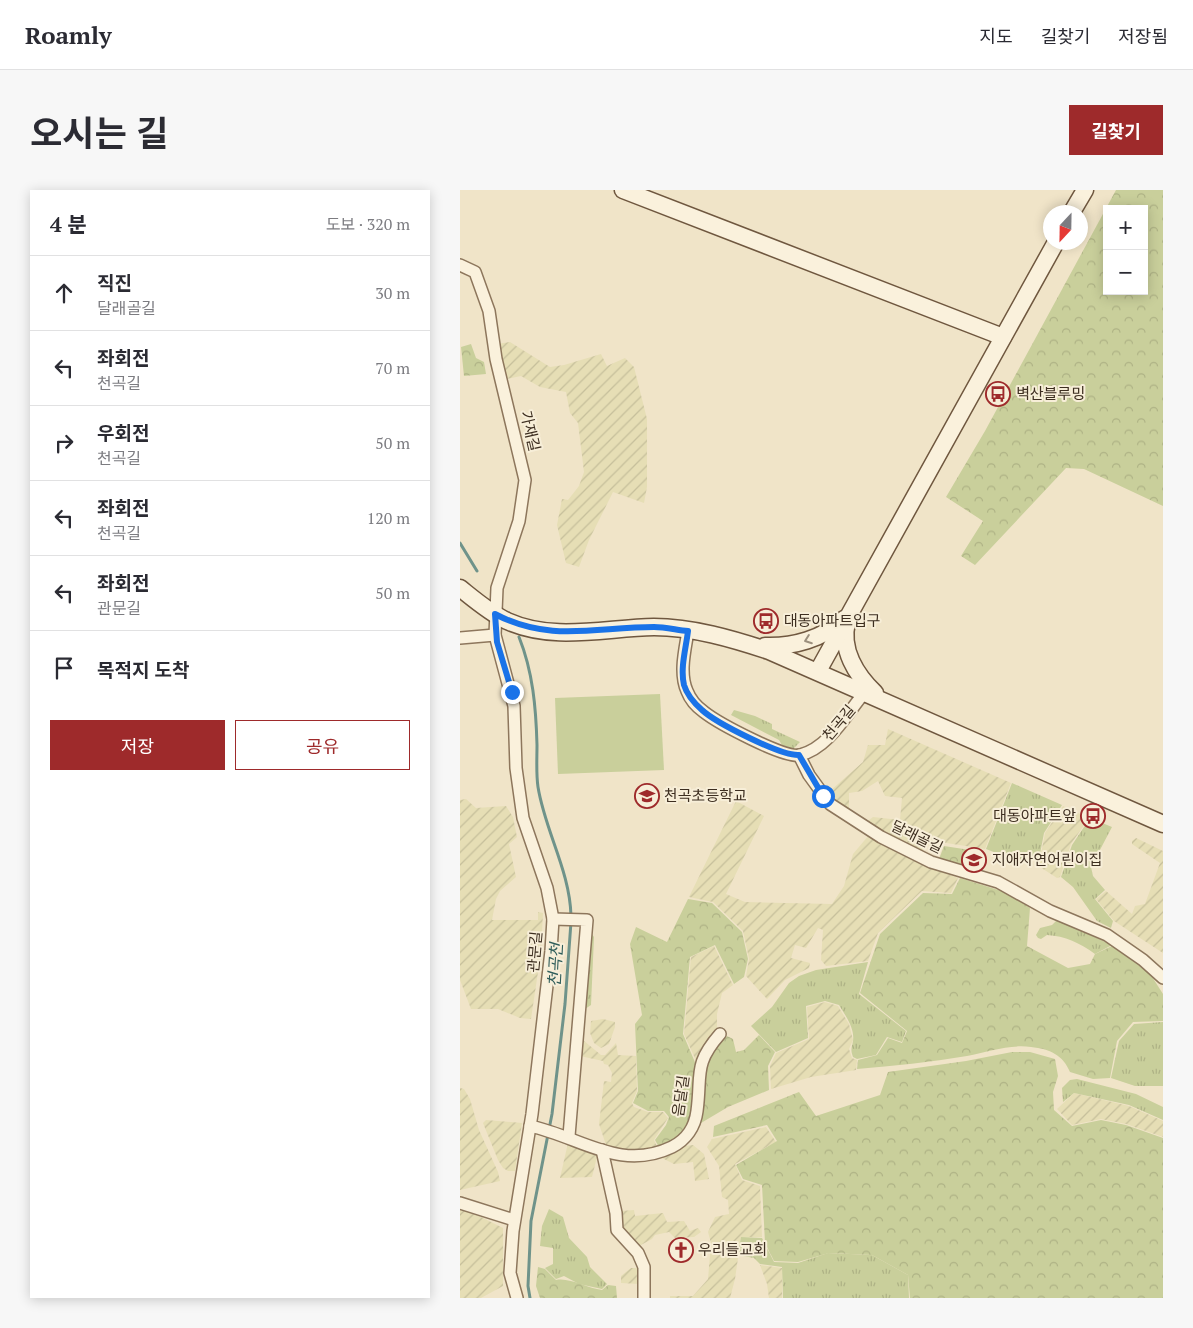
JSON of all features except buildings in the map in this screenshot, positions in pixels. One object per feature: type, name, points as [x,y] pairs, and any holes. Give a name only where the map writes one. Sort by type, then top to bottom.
[{"type":"street","points":[[623,190],[1003,337]]},
{"type":"street","points":[[1076,205],[1085,190]]},
{"type":"street","points":[[818,671],[1052,250]]},
{"type":"street","name":"가재길","points":[[460,265],[473,270],[477,275],[489,311],[496,359],[525,480],[519,521],[499,579],[495,614]]},
{"type":"street","points":[[460,588],[495,614],[520,625],[561,633],[654,627],[688,631],[751,645],[818,671],[865,692]]},
{"type":"street","name":"관문길","points":[[495,614],[495,635],[514,706],[516,768],[522,818],[547,888],[555,919],[534,1127],[514,1220],[510,1273],[517,1298]]},
{"type":"street","points":[[751,645],[795,645],[831,630],[849,614]]},
{"type":"street","points":[[849,614],[846,636],[850,656],[866,684],[885,700]]},
{"type":"street","points":[[688,631],[683,670],[684,684],[694,703],[704,712],[782,753],[799,755]]},
{"type":"street","points":[[460,638],[495,635]]},
{"type":"street","name":"천곡길","points":[[799,755],[818,747],[825,741],[865,692],[1163,824]]},
{"type":"street","name":"달래골길","points":[[799,755],[809,775],[830,804],[880,837],[931,862],[998,882],[1050,911],[1107,935],[1158,970],[1163,978]]},
{"type":"street","points":[[555,919],[587,920],[566,1135]]},
{"type":"street","name":"음달길","points":[[534,1127],[566,1135],[620,1156],[648,1156],[670,1148],[684,1139],[697,1113],[703,1056],[720,1034]]},
{"type":"street","points":[[602,1150],[618,1230],[638,1252],[644,1267],[644,1298]]},
{"type":"street","points":[[460,1203],[514,1220]]},
{"type":"shaded area","points":[[510,342],[550,367],[564,365],[601,354],[607,366],[625,358],[634,367],[647,419],[647,487],[644,503],[613,492],[589,540],[579,567],[566,563],[557,525],[562,499],[568,500],[579,486],[584,472],[578,423],[570,413],[566,392],[540,387],[521,376],[507,379],[497,344]]},
{"type":"shaded area","points":[[888,729],[1011,783],[985,849],[927,840],[922,852],[884,834],[868,821],[873,817],[900,820],[902,798],[885,796],[878,781],[862,791],[849,793],[849,810],[838,806],[830,791],[863,762],[868,745],[885,745]]},
{"type":"shaded area","points":[[466,799],[476,808],[506,806],[513,817],[517,837],[509,844],[516,877],[500,891],[496,899],[492,920],[538,920],[538,912],[543,913],[541,952],[531,1019],[520,1018],[498,1009],[471,1009],[460,980],[460,800]]},
{"type":"shaded area","points":[[736,801],[764,816],[726,894],[745,902],[832,904],[844,886],[853,854],[869,835],[921,864],[958,878],[951,893],[922,891],[878,933],[868,961],[826,966],[821,960],[823,930],[818,928],[806,948],[795,945],[791,958],[810,963],[809,968],[785,980],[767,999],[746,976],[749,959],[743,931],[713,902],[689,897]]},
{"type":"shaded area","points":[[1063,806],[1089,818],[1071,844],[1060,877],[1057,878],[1040,867],[1040,859],[1045,833]]},
{"type":"shaded area","points":[[1136,838],[1163,851],[1163,953],[1114,921],[1096,899],[1106,891],[1132,914],[1135,906],[1145,904],[1160,863],[1132,844],[1132,841]]},
{"type":"shaded area","points":[[714,946],[733,985],[722,993],[717,1014],[717,1033],[698,1065],[684,1034],[691,957]]},
{"type":"shaded area","points":[[825,1002],[838,1006],[849,1024],[853,1040],[849,1049],[852,1058],[857,1060],[856,1070],[811,1077],[771,1089],[770,1066],[776,1053],[809,1039],[807,1007]]},
{"type":"shaded area","points":[[603,1019],[615,1022],[615,1027],[609,1044],[601,1048],[594,1043],[590,1033],[591,1021]]},
{"type":"shaded area","points":[[583,1040],[601,1055],[605,1055],[616,1043],[618,1055],[636,1056],[637,1091],[632,1103],[634,1107],[648,1112],[663,1112],[668,1118],[654,1140],[658,1149],[620,1151],[606,1145],[599,1124],[604,1081],[611,1082],[612,1073],[608,1065],[604,1064],[603,1061],[580,1056]]},
{"type":"shaded area","points":[[460,1088],[464,1089],[470,1099],[479,1130],[498,1172],[500,1181],[460,1190]]},
{"type":"shaded area","points":[[1074,1093],[1129,1106],[1163,1121],[1163,1137],[1126,1124],[1101,1119],[1072,1125],[1057,1109]]},
{"type":"shaded area","points":[[486,1120],[522,1123],[515,1171],[508,1171],[503,1168],[498,1160],[483,1123]]},
{"type":"shaded area","points":[[766,1127],[776,1142],[735,1164],[742,1180],[760,1186],[762,1237],[741,1237],[735,1279],[730,1298],[670,1298],[670,1296],[693,1296],[708,1279],[711,1243],[708,1232],[715,1217],[729,1214],[728,1200],[722,1197],[719,1166],[707,1147],[712,1139]]},
{"type":"shaded area","points":[[568,1143],[598,1153],[592,1177],[560,1178]]},
{"type":"shaded area","points":[[693,1145],[704,1154],[709,1179],[695,1181],[693,1162],[674,1164],[662,1158],[662,1155],[684,1146]]},
{"type":"shaded area","points":[[460,1210],[467,1210],[503,1228],[503,1286],[481,1298],[460,1298]]},
{"type":"shaded area","points":[[634,1210],[635,1216],[663,1213],[667,1222],[684,1221],[690,1231],[698,1228],[701,1232],[694,1237],[675,1238],[669,1232],[655,1235],[652,1239],[639,1246],[624,1231],[622,1226],[621,1211]]},
{"type":"shaded area","points":[[760,1265],[782,1268],[782,1298],[769,1298],[767,1284]]},
{"type":"shaded area","points":[[631,1268],[639,1268],[639,1284],[621,1283],[621,1276]]},
{"type":"green space","points":[[1116,190],[1163,190],[1163,506],[1084,469],[1066,468],[975,565],[961,556],[983,521],[946,497],[985,431],[1083,250],[1088,250],[1088,242],[1103,214],[1103,295],[1148,295],[1148,205],[1108,205]]},
{"type":"green space","points":[[471,344],[476,358],[484,362],[486,374],[464,376],[461,347]]},
{"type":"green space","points":[[660,694],[664,770],[558,774],[555,698]]},
{"type":"green space","points":[[734,710],[755,716],[772,724],[772,729],[800,742],[793,749],[782,745],[779,740],[731,715]]},
{"type":"green space","points":[[1012,783],[1062,805],[1044,833],[1039,859],[1026,855],[1019,862],[986,849]]},
{"type":"green space","points":[[1090,818],[1112,827],[1091,867],[1093,876],[1105,890],[1095,899],[1113,921],[1111,928],[1097,921],[1073,887],[1061,877],[1072,845]]},
{"type":"green space","points":[[944,846],[970,850],[964,865],[939,859]]},
{"type":"green space","points":[[960,878],[1008,893],[1030,908],[1027,946],[1068,968],[1090,964],[1095,954],[1112,946],[1149,972],[1163,994],[1163,1021],[1133,1022],[1117,1041],[1110,1078],[1093,1079],[1070,1072],[1064,1061],[1050,1051],[1023,1046],[1007,1047],[939,1060],[857,1069],[858,1060],[877,1055],[888,1038],[902,1043],[907,1031],[860,993],[880,934],[923,893],[952,894]]},
{"type":"green space","points":[[688,899],[712,903],[742,932],[748,959],[744,977],[734,984],[715,945],[690,957],[683,1034],[697,1067],[694,1113],[686,1132],[660,1149],[655,1140],[666,1125],[669,1117],[664,1111],[648,1111],[633,1103],[638,1091],[635,1024],[642,1015],[630,944],[636,927],[667,942]]},
{"type":"green space","points":[[1057,920],[1112,945],[1095,954],[1078,943],[1066,939],[1047,935],[1041,939],[1038,938],[1036,935],[1040,928],[1052,925]]},
{"type":"green space","points":[[589,930],[594,937],[591,1005],[585,1009],[583,1007]]},
{"type":"green space","points":[[868,962],[859,994],[906,1031],[902,1042],[887,1037],[876,1055],[857,1059],[853,1057],[851,1050],[853,1036],[849,1022],[839,1005],[825,1001],[806,1006],[808,1038],[776,1052],[751,1026],[772,1007],[789,983],[799,976],[816,970]]},
{"type":"green space","points":[[1163,1022],[1163,1086],[1135,1086],[1111,1078],[1119,1041],[1134,1024]]},
{"type":"green space","points":[[759,1035],[775,1052],[768,1066],[769,1090],[728,1107],[701,1123],[696,1123],[706,1057],[727,1036],[733,1039],[736,1052],[744,1050]]},
{"type":"green space","points":[[1012,1052],[1030,1052],[1055,1059],[1058,1076],[1053,1092],[1054,1110],[1072,1126],[1101,1120],[1126,1125],[1163,1138],[1163,1298],[910,1298],[908,1275],[872,1255],[829,1253],[798,1262],[774,1261],[765,1243],[762,1185],[743,1179],[736,1165],[777,1141],[767,1125],[713,1137],[714,1126],[799,1092],[816,1116],[880,1095],[888,1072],[966,1061]]},
{"type":"green space","points":[[1077,1079],[1136,1094],[1163,1107],[1163,1120],[1129,1105],[1074,1093],[1063,1102],[1062,1088],[1070,1080]]},
{"type":"green space","points":[[549,1209],[563,1217],[569,1238],[587,1257],[590,1267],[607,1284],[602,1289],[579,1284],[564,1276],[556,1279],[545,1268],[553,1264],[553,1248],[540,1246],[542,1226]]},
{"type":"green space","points":[[741,1237],[762,1238],[774,1262],[798,1263],[828,1253],[872,1255],[908,1275],[909,1298],[783,1298],[782,1267],[760,1264],[754,1258],[738,1255]]},
{"type":"green space","points":[[538,1267],[545,1269],[556,1280],[572,1281],[602,1290],[608,1285],[616,1286],[617,1298],[540,1298],[536,1286]]},
{"type":"waterway","name":"천곡천","points":[[460,543],[477,571]]},
{"type":"waterway","name":"천곡천","points":[[519,637],[528,663],[535,704],[538,787],[541,803],[562,867],[570,899],[571,916]]},
{"type":"waterway","name":"천곡천","points":[[530,1298],[528,1286],[531,1221],[552,1114],[565,1004],[571,922]]},
{"type":"place","name":"벽산블루밍","points":[[998,394]]},
{"type":"place","name":"대동아파트입구","points":[[766,621]]},
{"type":"place","name":"천곡초등학교","points":[[647,796]]},
{"type":"place","name":"대동아파트앞","points":[[1093,816]]},
{"type":"place","name":"지애자연어린이집","points":[[974,860]]},
{"type":"place","name":"우리들교회","points":[[681,1250]]},
{"type":"route","points":[[512,692],[495,635],[495,614],[507,621],[520,625],[561,633],[654,627],[688,631],[684,655],[684,684],[694,703],[720,722],[782,753],[791,756],[799,755],[823,796]]}]
